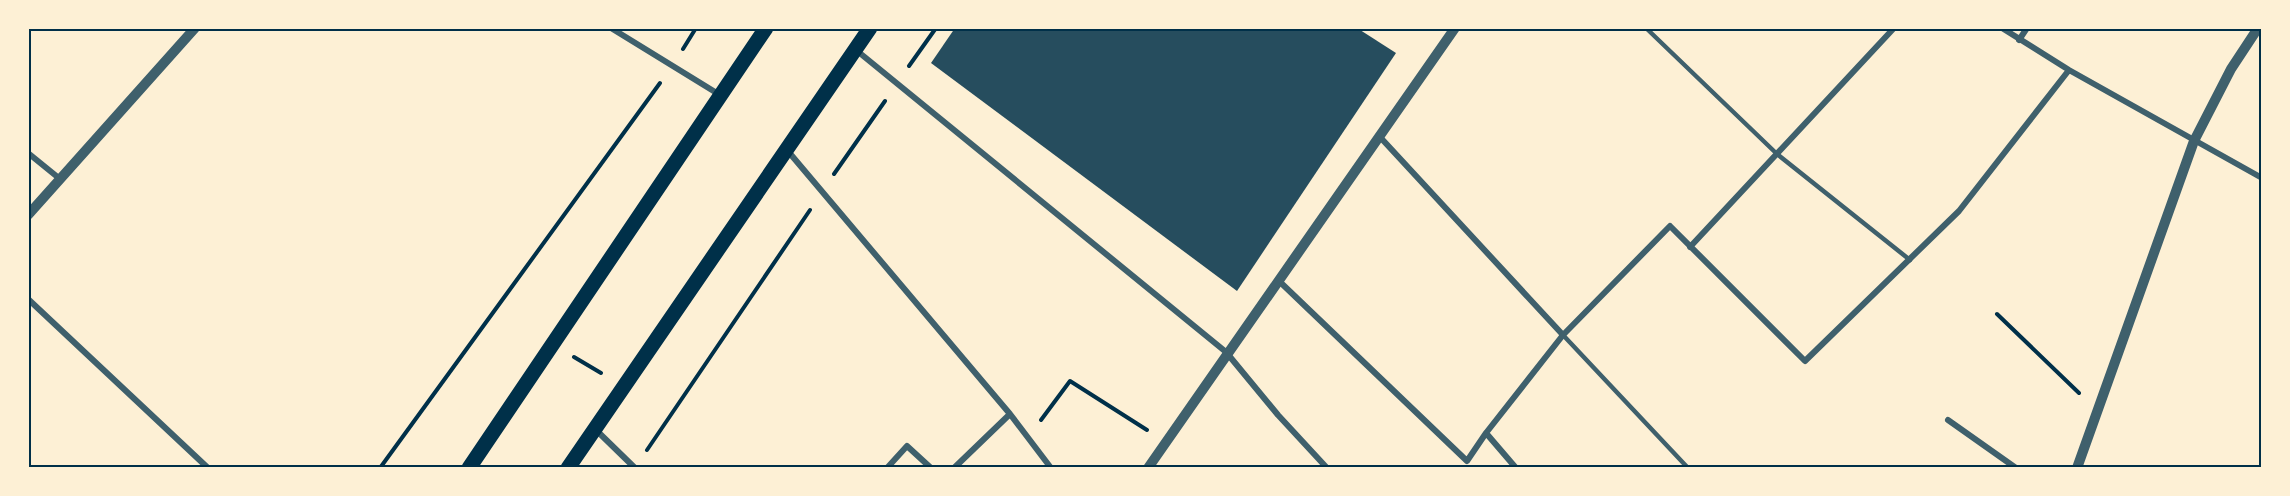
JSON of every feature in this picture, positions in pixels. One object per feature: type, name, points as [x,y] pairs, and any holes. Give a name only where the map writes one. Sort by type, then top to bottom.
[{"type":"main road","points":[[469,468],[766,28]]},
{"type":"main road","points":[[568,468],[870,28]]},
{"type":"street","points":[[28,215],[195,28]]},
{"type":"street","points":[[611,28],[720,95]]},
{"type":"street","points":[[1148,468],[1226,352],[1279,281],[1455,28]]},
{"type":"street","points":[[1690,247],[1893,28]]},
{"type":"street","points":[[2002,28],[2069,70],[2262,178]]},
{"type":"street","points":[[2019,39],[2027,28]]},
{"type":"street","points":[[2077,468],[2194,141],[2231,69],[2258,28]]},
{"type":"street","points":[[856,49],[1226,352],[1278,415],[1327,468]]},
{"type":"street","points":[[1462,468],[1486,433],[1563,335],[1670,226],[1805,361],[1959,211],[2069,70]]},
{"type":"street","points":[[1380,137],[1563,335]]},
{"type":"street","points":[[787,150],[1010,414],[1051,468]]},
{"type":"street","points":[[28,153],[60,179]]},
{"type":"street","points":[[1279,281],[1467,461]]},
{"type":"street","points":[[28,299],[208,468]]},
{"type":"street","points":[[954,468],[1010,414]]},
{"type":"street","points":[[1948,420],[2016,468]]},
{"type":"street","points":[[595,428],[635,467]]},
{"type":"street","points":[[1486,433],[1516,468]]},
{"type":"street","points":[[887,468],[907,446],[931,468]]},
{"type":"lane","points":[[1646,28],[1777,154],[1910,260]]},
{"type":"lane","points":[[1563,335],[1688,468]]},
{"type":"path","points":[[380,468],[672,66],[696,28]]},
{"type":"path","points":[[635,467],[936,28]]},
{"type":"path","points":[[1997,315],[2098,411]]},
{"type":"path","points":[[552,344],[624,387]]},
{"type":"path","points":[[1028,438],[1070,381],[1165,441]]},
{"type":"building","points":[[955,28],[1357,28],[1396,53],[1237,291],[931,63]]}]
